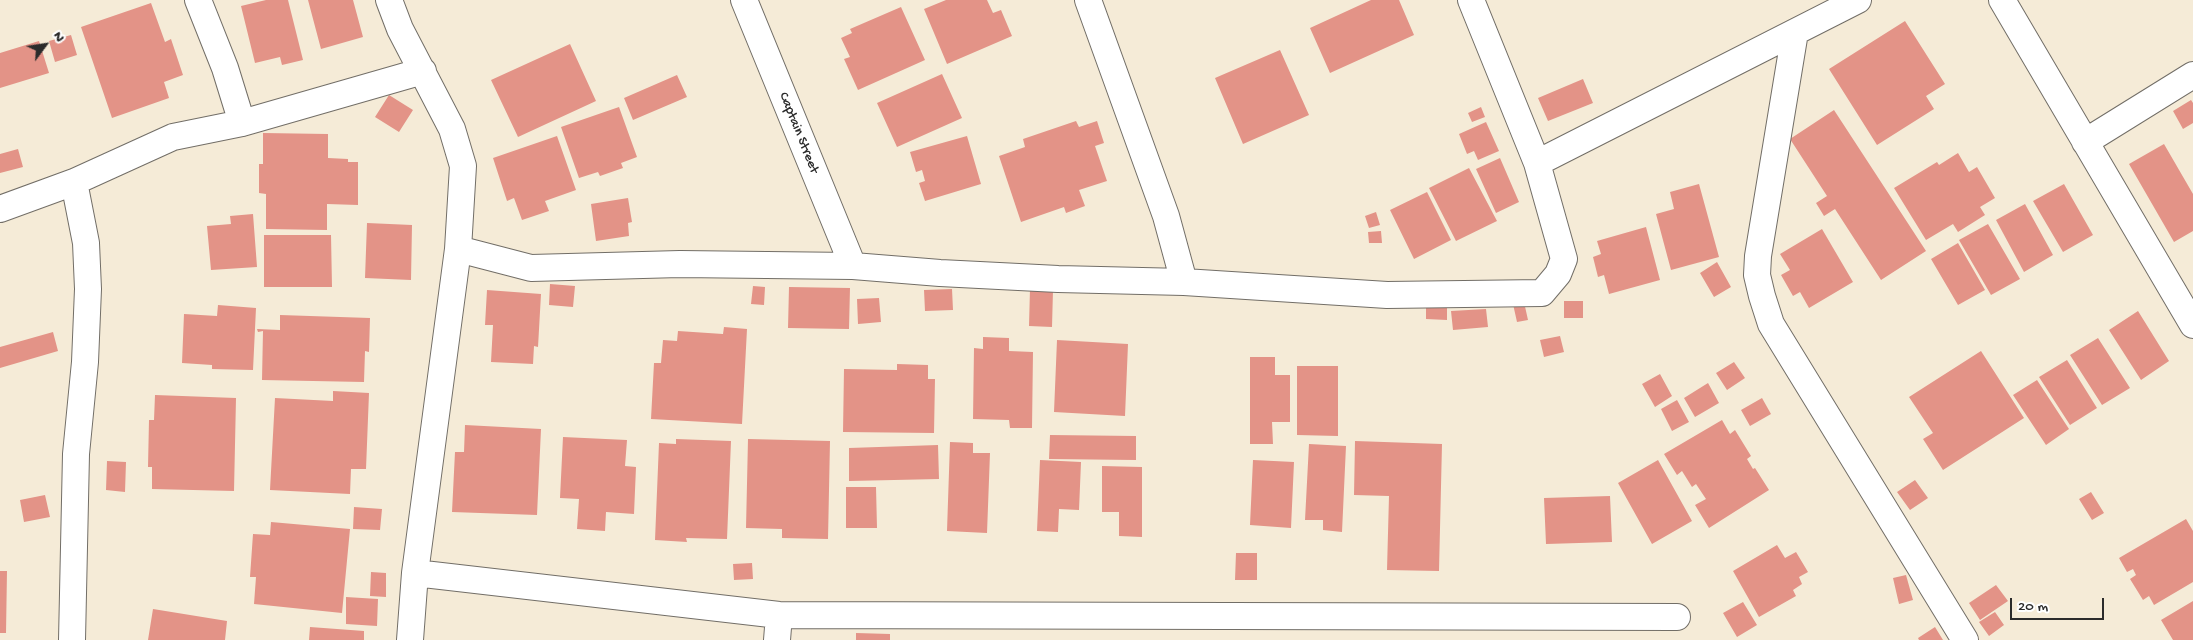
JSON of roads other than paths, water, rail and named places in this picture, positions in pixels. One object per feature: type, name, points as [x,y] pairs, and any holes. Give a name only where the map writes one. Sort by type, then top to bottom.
[{"type":"street","points":[[198,0],[225,68],[242,123]]},
{"type":"street","points":[[390,0],[400,30],[452,129],[463,166],[458,248],[415,573],[410,640]]},
{"type":"street","name":"Captain Street","points":[[744,0],[853,266]]},
{"type":"street","points":[[1088,0],[1166,216],[1184,282]]},
{"type":"street","points":[[458,248],[531,268],[680,264],[853,266],[1058,279],[1184,282],[1387,295],[1542,293],[1558,274],[1564,259],[1537,163],[1471,0]]},
{"type":"street","points":[[1537,163],[1795,32],[1825,8],[1858,0]]},
{"type":"street","points":[[2002,0],[2193,325]]},
{"type":"street","points":[[1795,32],[1758,256],[1757,275],[1762,296],[1771,324],[1965,640]]},
{"type":"street","points":[[0,209],[74,182],[174,138],[242,123],[423,71]]},
{"type":"street","points":[[2085,142],[2193,75]]},
{"type":"street","points":[[72,640],[76,454],[85,362],[88,289],[86,243],[74,182]]},
{"type":"street","points":[[415,573],[778,628],[1677,617]]}]
